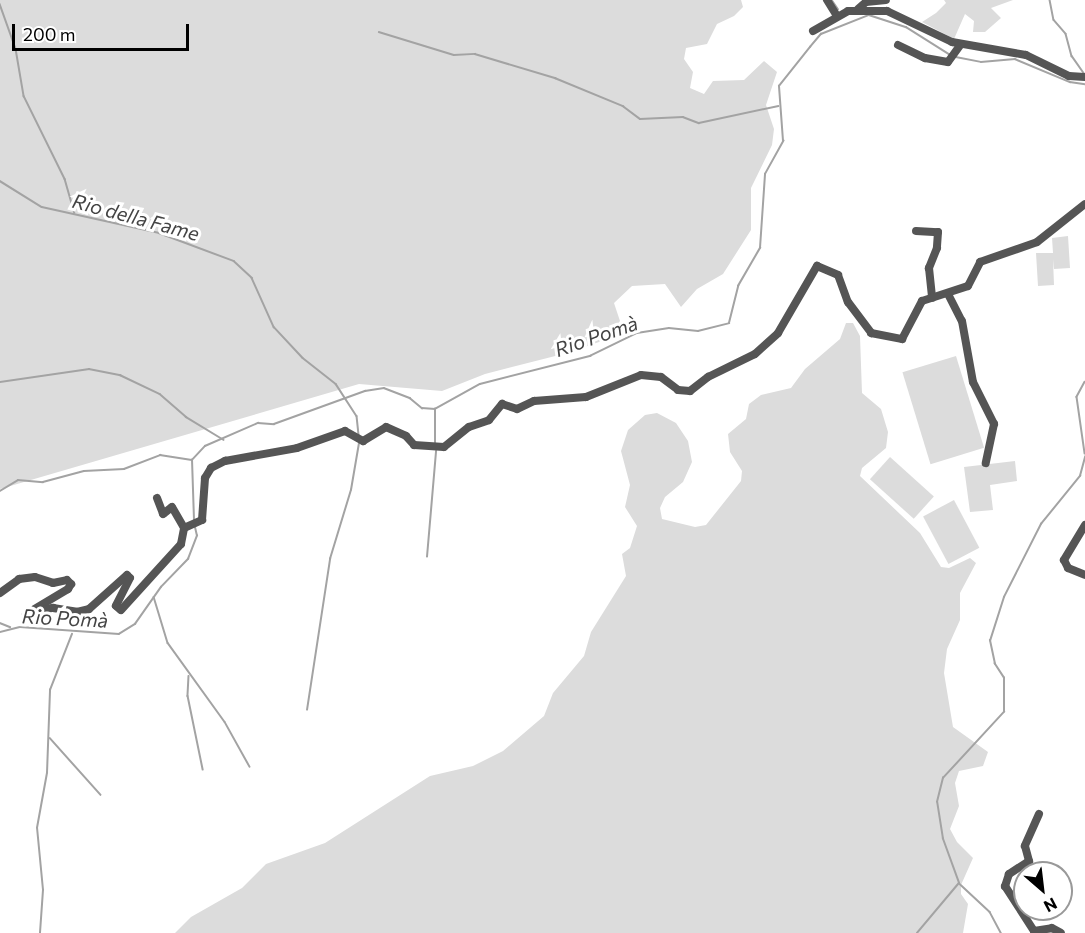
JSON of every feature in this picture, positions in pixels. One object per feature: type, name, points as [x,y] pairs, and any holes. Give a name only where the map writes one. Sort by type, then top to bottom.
[{"type":"street","points":[[827,0],[837,16]]},
{"type":"street","points":[[813,31],[837,16],[858,9],[866,2],[886,0]]},
{"type":"street","points":[[858,9],[893,12],[961,44],[1026,55],[1069,76],[1085,77]]},
{"type":"street","points":[[898,45],[928,58],[951,61],[961,44]]},
{"type":"street","points":[[187,527],[198,523],[203,518],[205,478],[211,468],[225,461],[297,448],[345,431],[363,441],[386,427],[406,436],[412,444],[441,447],[469,427],[489,420],[502,404],[517,409],[534,401],[586,397],[641,375],[661,377],[678,390],[690,391],[708,377],[749,357],[778,333],[817,266],[838,275],[848,302],[874,335],[904,339],[921,303],[968,286],[980,262],[1052,233],[1085,204]]},
{"type":"street","points":[[916,231],[938,232],[937,248],[929,268],[932,298]]},
{"type":"street","points":[[948,294],[962,321],[973,382],[994,424],[986,463]]},
{"type":"street","points":[[157,498],[163,514],[172,507],[187,527]]},
{"type":"street","points":[[1085,525],[1064,560],[1068,568],[1085,575]]},
{"type":"street","points":[[0,593],[19,579],[35,577],[53,583],[67,580],[70,584],[68,589],[26,614],[53,608],[76,612],[88,609],[127,575],[130,578],[116,606],[121,610],[181,544],[187,527]]},
{"type":"street","points":[[1039,814],[1025,846],[1029,861],[1009,874],[1005,886],[1034,931],[1052,928],[1061,933]]},
{"type":"shaded area","points":[[0,0],[741,0],[743,7],[734,16],[717,24],[707,44],[686,48],[684,59],[693,72],[690,88],[704,94],[713,81],[744,80],[764,61],[777,72],[766,105],[774,129],[772,145],[751,188],[751,230],[723,274],[697,289],[681,307],[665,284],[632,286],[614,303],[620,321],[615,327],[599,342],[571,352],[485,374],[442,391],[359,384],[0,489]]},
{"type":"shaded area","points":[[944,0],[1013,0],[991,8],[1001,18],[985,32],[973,32],[974,21],[965,14],[954,39],[922,22],[946,3]]},
{"type":"shaded area","points":[[1068,236],[1070,268],[1054,269],[1053,259],[1054,285],[1038,286],[1036,253],[1053,253],[1052,238]]},
{"type":"shaded area","points":[[846,323],[853,323],[860,336],[862,393],[881,409],[888,432],[886,448],[862,468],[860,476],[920,533],[941,567],[949,568],[970,558],[976,563],[960,593],[960,620],[947,649],[944,673],[953,727],[988,752],[983,766],[959,771],[955,783],[959,806],[950,829],[957,842],[973,858],[961,885],[961,894],[968,904],[963,933],[175,933],[191,917],[242,888],[266,864],[325,843],[430,776],[473,766],[503,751],[544,716],[553,693],[584,656],[591,632],[626,576],[622,554],[630,548],[637,526],[625,507],[630,485],[621,451],[628,430],[645,415],[657,413],[676,423],[688,441],[692,462],[683,482],[665,497],[660,508],[662,519],[695,527],[706,525],[741,481],[742,471],[730,452],[728,434],[746,419],[749,404],[761,395],[791,388],[805,369],[840,339]]},
{"type":"shaded area","points":[[956,356],[984,448],[931,464],[902,372]]},
{"type":"shaded area","points":[[890,457],[934,496],[914,519],[870,479]]},
{"type":"shaded area","points":[[1015,461],[1017,481],[990,485],[993,510],[970,512],[964,467]]},
{"type":"shaded area","points":[[954,500],[979,548],[948,564],[923,516]]},
{"type":"waterway","points":[[832,0],[838,9]]},
{"type":"waterway","points":[[1050,0],[1054,20],[1066,34],[1072,56],[1084,73]]},
{"type":"waterway","points":[[0,4],[16,49],[24,96],[65,179],[75,213]]},
{"type":"waterway","name":"Rio Pomà","points":[[194,520],[192,460],[205,446],[258,423],[274,424],[365,391],[384,388],[410,398],[422,408],[435,409],[480,384],[590,356],[637,333],[669,328],[698,331],[729,323],[738,286],[760,248],[765,174],[783,141],[779,86],[810,47],[821,34],[869,15],[906,27],[949,54]]},
{"type":"waterway","points":[[379,32],[454,55],[475,54],[555,78],[623,106],[640,119],[683,117],[699,123],[778,106]]},
{"type":"waterway","name":"Rio Pomà","points":[[956,57],[981,62],[1015,59],[1070,82],[1085,84]]},
{"type":"waterway","name":"Rio della Fame","points":[[0,181],[42,207],[159,233],[234,261],[252,278],[274,327],[303,358],[336,384],[357,416],[359,436]]},
{"type":"waterway","points":[[0,382],[89,369],[120,375],[160,394],[186,417],[224,440]]},
{"type":"waterway","points":[[1085,382],[1077,397],[1085,453]]},
{"type":"waterway","points":[[435,409],[435,443]]},
{"type":"waterway","points":[[307,710],[330,559],[351,490],[359,443]]},
{"type":"waterway","points":[[427,557],[436,451]]},
{"type":"waterway","points":[[0,491],[18,480],[43,482],[84,471],[124,469],[160,455],[192,460]]},
{"type":"waterway","points":[[917,933],[959,883],[943,839],[937,802],[943,778],[1004,712],[1004,678],[995,664],[990,641],[1004,597],[1041,524],[1080,476],[1085,457]]},
{"type":"waterway","name":"Rio Pomà","points":[[0,632],[20,627],[119,634],[135,624],[161,587],[188,559],[197,536],[195,527]]},
{"type":"waterway","points":[[154,597],[168,643],[225,722],[250,767]]},
{"type":"waterway","points":[[0,623],[10,627]]},
{"type":"waterway","points":[[40,933],[43,890],[37,828],[47,773],[50,690],[72,634]]},
{"type":"waterway","points":[[189,676],[188,696],[203,769]]},
{"type":"waterway","points":[[50,738],[101,795]]},
{"type":"waterway","points":[[960,884],[990,912],[1001,933]]}]
